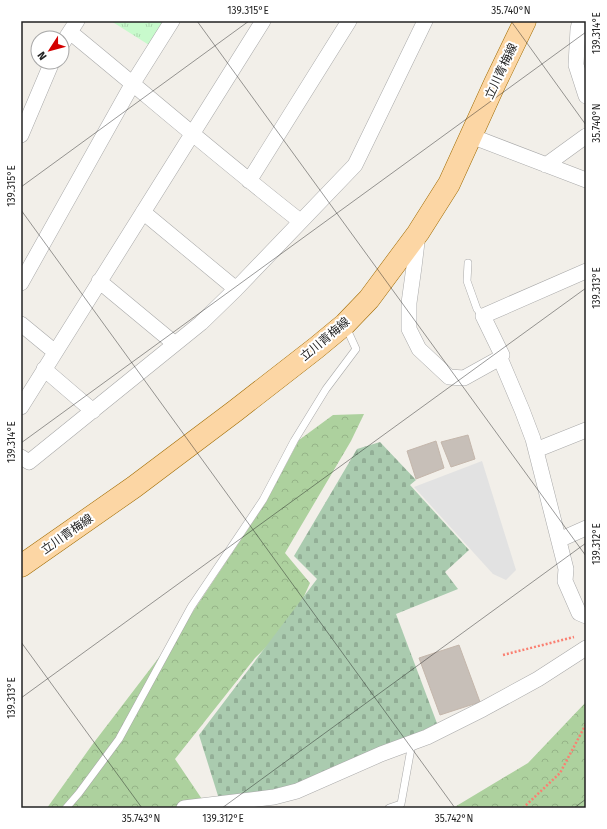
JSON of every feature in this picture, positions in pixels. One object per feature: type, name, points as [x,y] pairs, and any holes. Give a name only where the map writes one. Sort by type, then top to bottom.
[{"type":"main road","name":"立川青梅線","points":[[21,566],[134,487],[235,411],[345,324],[369,299],[418,233],[449,184],[525,21]]},
{"type":"street","points":[[21,283],[132,83],[172,21]]},
{"type":"street","points":[[21,407],[263,21]]},
{"type":"street","points":[[249,181],[349,21]]},
{"type":"street","points":[[21,457],[29,462],[201,323],[236,289],[355,165],[426,21]]},
{"type":"street","points":[[580,21],[578,29],[576,65],[586,96]]},
{"type":"street","points":[[70,33],[249,181],[300,221]]},
{"type":"street","points":[[21,135],[49,70]]},
{"type":"street","points":[[471,136],[586,180]]},
{"type":"street","points":[[546,165],[586,136]]},
{"type":"street","points":[[143,212],[236,289]]},
{"type":"street","points":[[418,233],[409,303],[409,329],[419,349],[449,377],[464,378],[500,358]]},
{"type":"street","points":[[586,271],[483,316],[502,355],[500,358],[534,439],[566,569],[565,582],[579,613],[586,616]]},
{"type":"street","points":[[99,281],[175,344]]},
{"type":"street","points":[[21,324],[55,352]]},
{"type":"street","points":[[44,369],[93,411]]},
{"type":"street","points":[[536,450],[586,430]]},
{"type":"street","points":[[559,540],[586,528]]},
{"type":"street","points":[[184,808],[274,798],[297,791],[380,754],[427,737],[538,679],[581,642]]},
{"type":"lane","points":[[468,263],[466,282],[477,309],[483,316]]},
{"type":"lane","points":[[66,808],[119,739],[191,607],[263,500],[294,441],[326,389],[356,349],[345,324]]},
{"type":"lane","points":[[389,808],[401,804],[413,742]]},
{"type":"path","points":[[503,655],[581,642]]},
{"type":"path","points":[[523,808],[560,773],[586,724]]},
{"type":"green space","points":[[111,21],[165,21],[149,45]]},
{"type":"green space","points":[[364,414],[351,441],[285,553],[310,583],[293,621],[255,658],[175,759],[208,808],[47,808],[92,745],[186,622],[266,502],[299,440],[333,415]]},
{"type":"green space","points":[[380,442],[416,480],[410,485],[469,550],[445,572],[458,589],[396,614],[438,726],[295,786],[219,799],[199,735],[317,579],[294,556],[357,449]]},
{"type":"green space","points":[[586,702],[586,808],[453,808],[528,763]]},
{"type":"shaded area","points":[[482,461],[516,570],[506,580],[493,574],[414,487]]},
{"type":"building","points":[[468,435],[475,459],[451,467],[441,442]]},
{"type":"building","points":[[436,441],[444,468],[416,479],[407,451]]},
{"type":"building","points":[[459,645],[480,702],[440,715],[419,658]]}]
